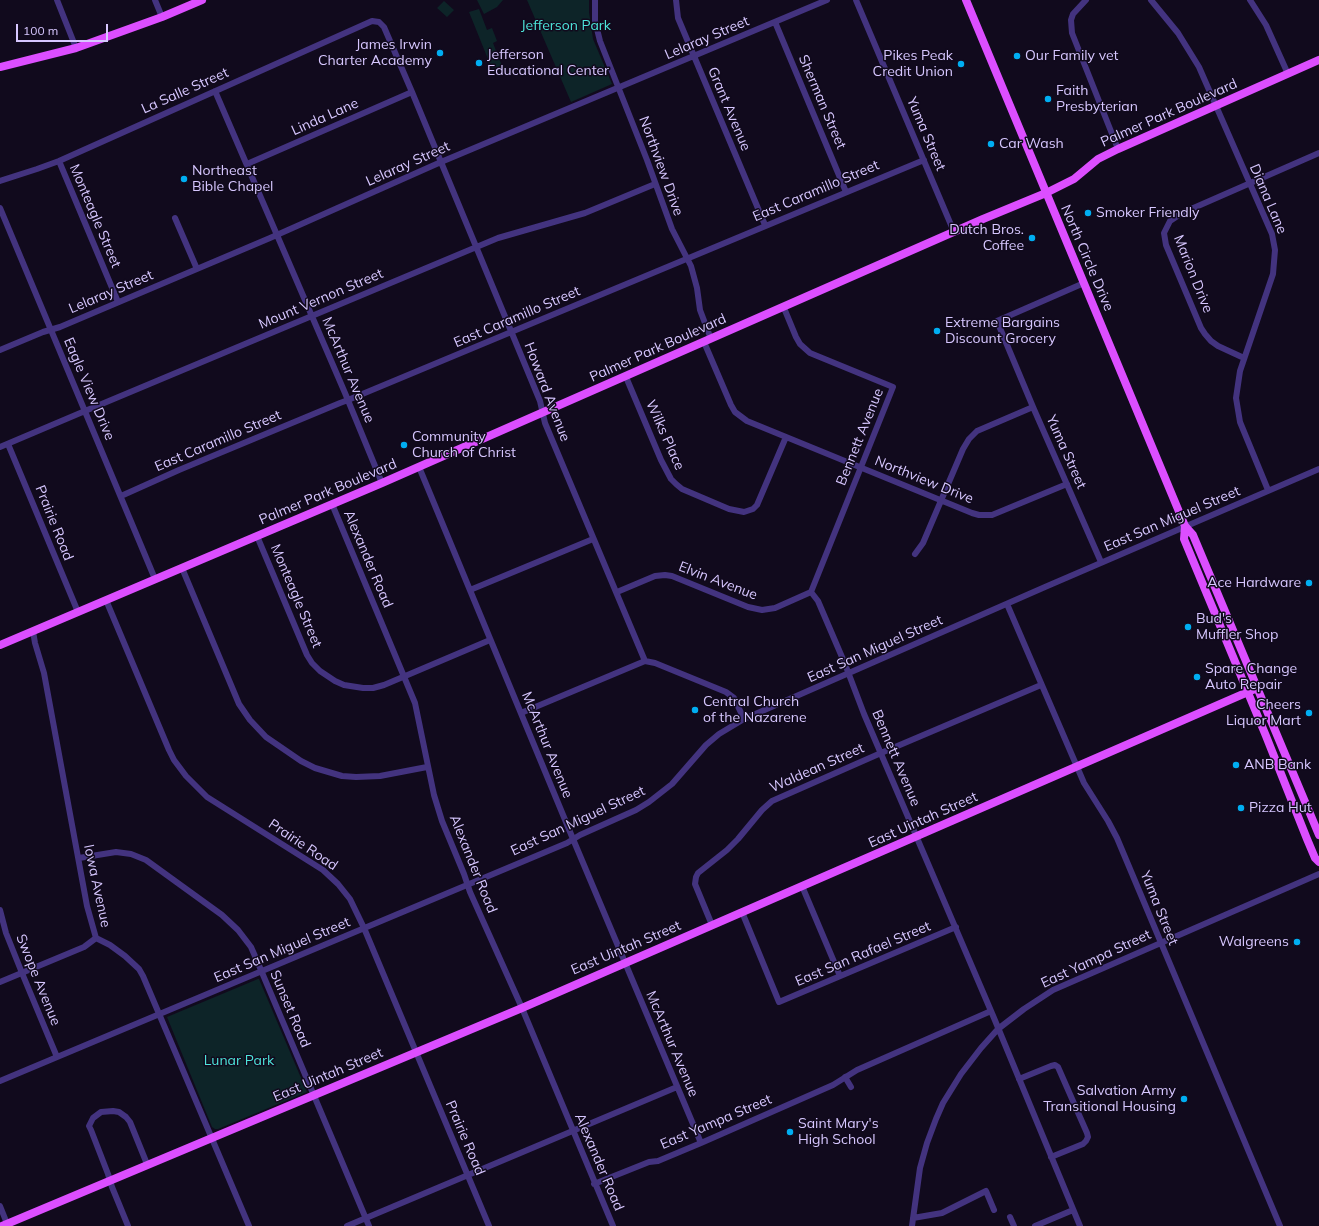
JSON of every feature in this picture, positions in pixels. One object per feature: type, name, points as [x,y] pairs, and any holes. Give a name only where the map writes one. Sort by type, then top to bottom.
[{"type":"main road","points":[[0,67],[76,48],[162,17],[202,0]]},
{"type":"main road","name":"North Circle Drive","points":[[966,0],[1185,526],[1193,535],[1319,835]]},
{"type":"main road","name":"Palmer Park Boulevard","points":[[0,645],[382,483],[1046,193],[1074,179],[1098,159],[1118,149],[1319,60]]},
{"type":"main road","name":"North Circle Drive","points":[[1185,526],[1184,539],[1307,839],[1315,858],[1319,862]]},
{"type":"main road","name":"East Uintah Street","points":[[6,1225],[211,1137],[522,1008],[1257,688]]},
{"type":"street","points":[[57,0],[76,48]]},
{"type":"street","points":[[155,0],[162,17]]},
{"type":"street","name":"Northview Drive","points":[[595,0],[597,32],[672,230],[691,266],[707,341],[727,397],[735,412],[747,421],[972,513],[985,516],[992,515],[1067,484]]},
{"type":"street","name":"Grant Avenue","points":[[676,0],[678,18],[765,225]]},
{"type":"street","name":"Lelaray Street","points":[[0,350],[43,332],[60,327],[278,235],[441,162],[827,0]]},
{"type":"street","name":"Yuma Street","points":[[856,0],[954,232]]},
{"type":"street","points":[[1086,0],[1073,14],[1071,20],[1072,33],[1118,149]]},
{"type":"street","name":"Diana Lane","points":[[1151,0],[1169,20],[1186,44],[1199,67],[1272,234],[1275,258],[1271,282],[1244,358],[1236,390],[1238,415],[1268,490]]},
{"type":"street","points":[[1250,0],[1266,25],[1288,74]]},
{"type":"street","name":"La Salle Street","points":[[0,181],[59,161],[372,22],[379,22]]},
{"type":"street","name":"Howard Avenue","points":[[379,22],[384,27],[412,92],[540,401],[545,423],[645,661]]},
{"type":"street","name":"Sherman Street","points":[[775,22],[846,192]]},
{"type":"street","name":"McArthur Avenue","points":[[215,91],[278,235],[382,483]]},
{"type":"street","name":"Linda Lane","points":[[247,164],[412,92]]},
{"type":"street","name":"Marion Drive","points":[[1244,358],[1218,346],[1205,334],[1166,245],[1164,233],[1170,221],[1175,216],[1319,153]]},
{"type":"street","name":"East Caramillo Street","points":[[121,496],[179,470],[924,160]]},
{"type":"street","name":"Monteagle Street","points":[[59,161],[118,302]]},
{"type":"street","name":"Mount Vernon Street","points":[[0,447],[498,238],[585,213],[655,184]]},
{"type":"street","name":"Eagle View Drive","points":[[0,208],[155,579]]},
{"type":"street","points":[[175,218],[197,269]]},
{"type":"street","points":[[1033,406],[997,321],[1084,283]]},
{"type":"street","name":"Bennett Avenue","points":[[784,308],[800,344],[810,353],[893,387],[811,592],[818,601],[881,753],[956,927],[1080,1226]]},
{"type":"street","name":"Wilks Place","points":[[626,377],[660,460],[671,479],[682,489],[730,508],[744,512],[757,506],[786,437]]},
{"type":"street","name":"Yuma Street","points":[[915,554],[923,543],[963,449],[969,439],[977,431],[1033,406],[1101,562]]},
{"type":"street","name":"Prairie Road","points":[[8,444],[78,612]]},
{"type":"street","name":"McArthur Avenue","points":[[419,467],[701,1143]]},
{"type":"street","name":"East San Miguel Street","points":[[0,1081],[567,843],[580,835],[636,810],[649,802],[672,784],[692,759],[709,742],[727,729],[744,720],[1101,562],[1319,469]]},
{"type":"street","name":"Alexander Road","points":[[332,504],[415,703],[434,795],[442,821],[470,892],[522,1008],[612,1226]]},
{"type":"street","name":"Monteagle Street","points":[[257,536],[303,647],[312,663],[327,677],[344,685],[363,688],[373,688],[384,685],[490,640]]},
{"type":"street","points":[[470,590],[593,539]]},
{"type":"street","points":[[182,568],[239,704],[250,720],[266,737],[315,768],[342,776],[380,776],[428,767]]},
{"type":"street","name":"Elvin Avenue","points":[[617,592],[655,576],[666,575],[672,576],[748,607],[762,610],[775,608],[811,592]]},
{"type":"street","name":"Prairie Road","points":[[106,600],[169,750],[182,772],[207,798],[323,870],[344,891],[356,910],[489,1226]]},
{"type":"street","name":"Yuma Street","points":[[1007,604],[1076,766],[1087,789],[1113,830],[1280,1226]]},
{"type":"street","name":"Iowa Avenue","points":[[33,631],[44,673],[87,906],[96,938],[117,950],[139,969],[249,1226]]},
{"type":"street","points":[[521,713],[645,661],[655,662],[726,692],[734,698],[744,720]]},
{"type":"street","name":"Waldean Street","points":[[712,925],[695,884],[696,877],[698,873],[727,850],[738,839],[762,810],[772,801],[1041,685]]},
{"type":"street","name":"Sunset Road","points":[[79,858],[116,852],[131,854],[146,860],[232,923],[251,947],[369,1226]]},
{"type":"street","name":"East Yampa Street","points":[[912,1226],[920,1168],[926,1143],[936,1119],[961,1074],[998,1029],[1024,1009],[1054,990],[1319,874]]},
{"type":"street","points":[[802,886],[840,976]]},
{"type":"street","name":"Swope Avenue","points":[[0,910],[6,932],[57,1057]]},
{"type":"street","name":"East San Rafael Street","points":[[742,912],[780,1002],[956,927]]},
{"type":"street","points":[[0,982],[84,947],[96,938]]},
{"type":"street","name":"East Yampa Street","points":[[594,1184],[701,1143],[833,1085],[857,1070],[991,1011]]},
{"type":"street","points":[[1019,1079],[1051,1066],[1055,1065],[1058,1067],[1088,1133],[1088,1137],[1083,1144],[1051,1157]]},
{"type":"street","points":[[845,1077],[851,1087]]},
{"type":"street","points":[[347,1226],[677,1087]]},
{"type":"street","points":[[128,1226],[89,1126],[93,1118],[101,1112],[113,1111],[119,1112],[126,1117],[130,1122],[147,1164]]},
{"type":"street","points":[[913,1218],[942,1213],[986,1191],[994,1210]]},
{"type":"street","points":[[0,1206],[6,1225]]},
{"type":"street","points":[[1035,1226],[1073,1210]]},
{"type":"street","points":[[1010,1217],[1014,1226]]},
{"type":"green space","points":[[477,0],[503,0],[497,7],[484,14]]},
{"type":"green space","name":"Jefferson Park","points":[[527,0],[589,0],[589,12],[593,39],[612,84],[571,102]]},
{"type":"green space","points":[[444,1],[454,10],[447,17],[437,8]]},
{"type":"green space","points":[[479,9],[487,30],[492,28],[497,41],[493,43],[502,66],[492,69],[469,12]]},
{"type":"green space","name":"Lunar Park","points":[[258,979],[307,1092],[215,1129],[212,1127],[167,1017]]},
{"type":"place","name":"James Irwin Charter Academy","points":[[440,53]]},
{"type":"place","name":"Our Family vet","points":[[1017,56]]},
{"type":"place","name":"Jefferson Educational Center","points":[[479,63]]},
{"type":"place","name":"Pikes Peak Credit Union","points":[[961,64]]},
{"type":"place","name":"Faith Presbyterian","points":[[1048,99]]},
{"type":"place","name":"Car Wash","points":[[991,144]]},
{"type":"place","name":"Northeast Bible Chapel","points":[[184,179]]},
{"type":"place","name":"Smoker Friendly","points":[[1088,213]]},
{"type":"place","name":"Dutch Bros. Coffee","points":[[1032,238]]},
{"type":"place","name":"Extreme Bargains Discount Grocery","points":[[937,331]]},
{"type":"place","name":"Community Church of Christ","points":[[404,445]]},
{"type":"place","name":"Ace Hardware","points":[[1309,583]]},
{"type":"place","name":"Bud's Muffler Shop","points":[[1188,627]]},
{"type":"place","name":"Spare Change Auto Repair","points":[[1197,677]]},
{"type":"place","name":"Central Church of the Nazarene","points":[[695,710]]},
{"type":"place","name":"Cheers Liquor Mart","points":[[1309,713]]},
{"type":"place","name":"ANB Bank","points":[[1236,765]]},
{"type":"place","name":"Pizza Hut","points":[[1241,808]]},
{"type":"place","name":"Walgreens","points":[[1297,942]]},
{"type":"place","name":"Salvation Army Transitional Housing","points":[[1184,1099]]},
{"type":"place","name":"Saint Mary's High School","points":[[790,1132]]}]
